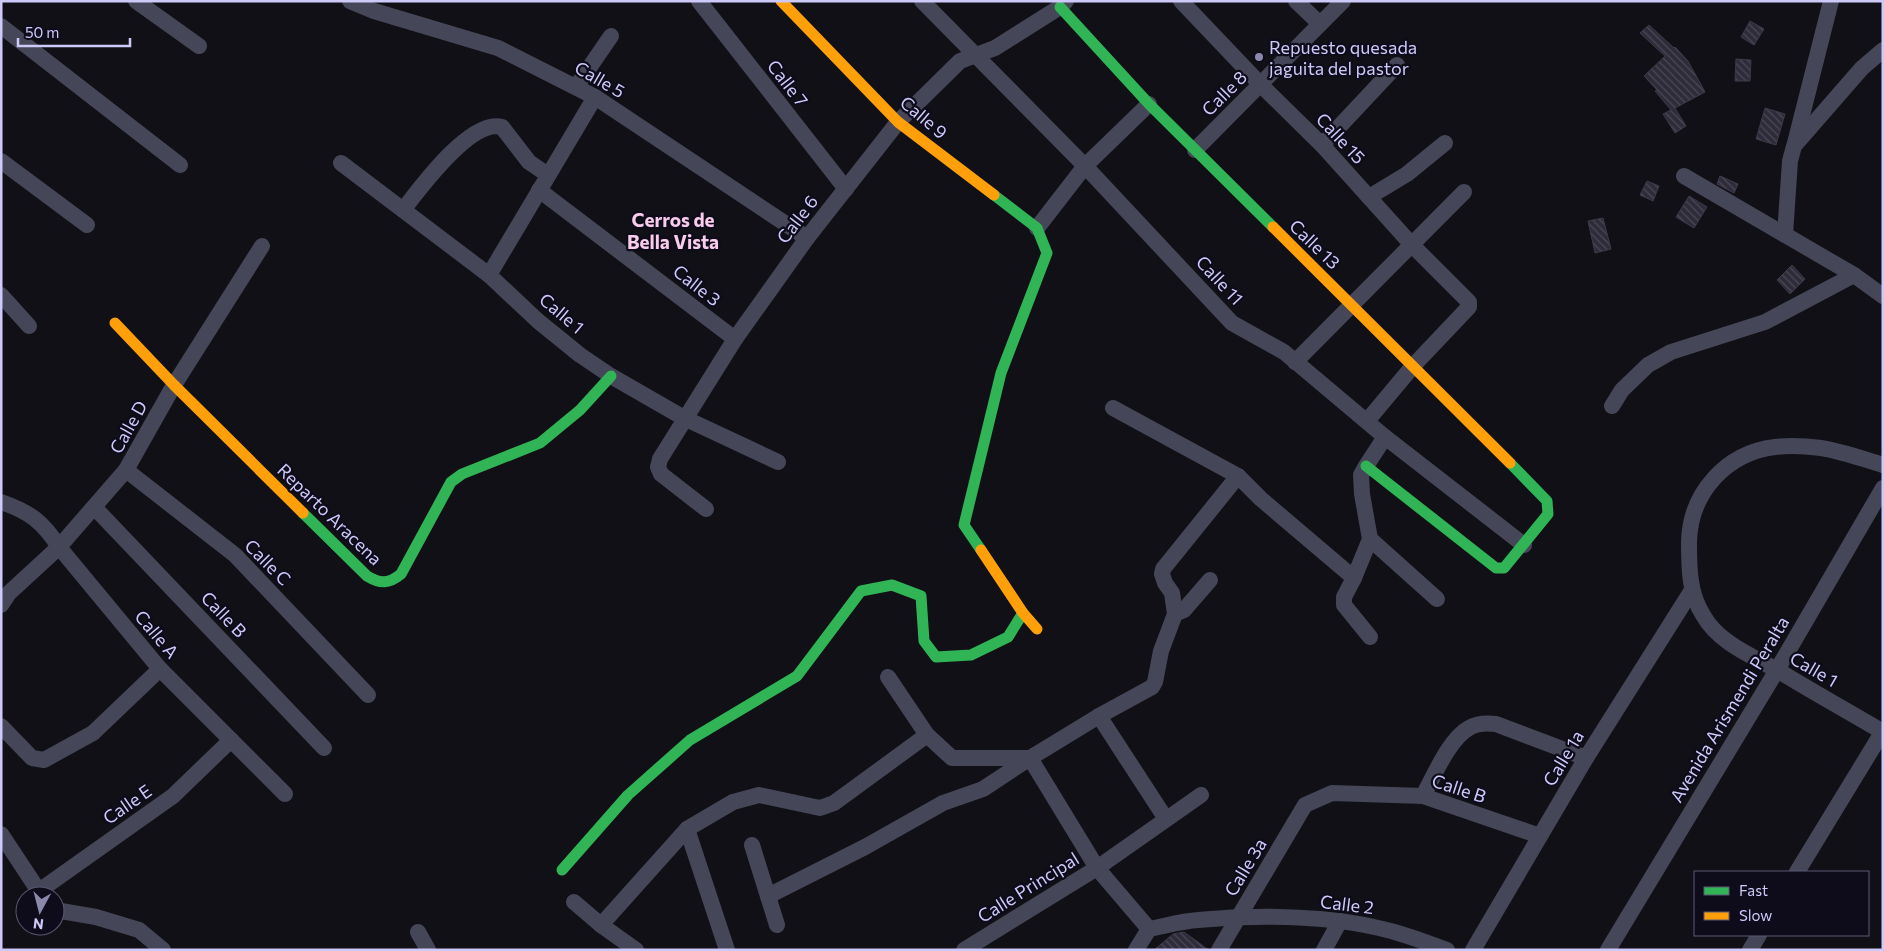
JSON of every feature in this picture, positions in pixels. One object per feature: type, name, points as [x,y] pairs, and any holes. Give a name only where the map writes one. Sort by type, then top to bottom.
[{"type":"street","points":[[136,1],[200,46]]},
{"type":"street","name":"Calle 5","points":[[350,1],[379,6],[498,48],[576,87],[595,97],[807,238]]},
{"type":"street","name":"Calle 7","points":[[698,1],[846,189]]},
{"type":"street","name":"Calle 9","points":[[781,1],[898,122],[1037,228]]},
{"type":"street","name":"Calle 11","points":[[922,1],[1086,166],[1232,323],[1284,352],[1386,437],[1524,545]]},
{"type":"street","name":"Calle 15","points":[[1181,1],[1261,85],[1322,145],[1412,245],[1469,302],[1469,307],[1413,366]]},
{"type":"street","points":[[1296,1],[1320,24]]},
{"type":"street","name":"Calle 8","points":[[1195,150],[1343,1]]},
{"type":"street","points":[[1785,235],[1790,161],[1831,1]]},
{"type":"street","name":"Calle 6","points":[[706,509],[661,474],[658,467],[660,459],[684,418],[735,340],[807,238],[898,122],[960,61],[995,48],[1063,4]]},
{"type":"street","name":"Calle 13","points":[[1063,4],[1149,104],[1547,501],[1548,514],[1524,545]]},
{"type":"street","points":[[1,26],[180,165]]},
{"type":"street","points":[[576,87],[611,36]]},
{"type":"street","points":[[1794,146],[1862,68],[1883,50]]},
{"type":"street","points":[[1322,145],[1397,65]]},
{"type":"street","points":[[489,276],[595,97]]},
{"type":"street","points":[[1037,630],[1023,613],[964,526],[1001,373],[1047,253],[1037,228],[1086,166],[1149,104]]},
{"type":"street","points":[[403,210],[451,152],[487,126],[502,127],[529,162],[548,175]]},
{"type":"street","points":[[1369,198],[1407,174],[1446,143]]},
{"type":"street","points":[[1,161],[87,225]]},
{"type":"street","name":"Calle 1","points":[[341,163],[489,276],[538,321],[580,355],[611,376],[684,418],[778,462]]},
{"type":"street","points":[[1684,176],[1854,275],[1883,296]]},
{"type":"street","name":"Calle 3","points":[[540,190],[735,340]]},
{"type":"street","points":[[1295,362],[1464,192]]},
{"type":"street","name":"Calle D","points":[[1,606],[9,593],[59,547],[126,470],[174,385],[262,246]]},
{"type":"street","points":[[1612,406],[1622,390],[1648,365],[1671,352],[1764,322],[1854,275]]},
{"type":"street","points":[[1,295],[29,326]]},
{"type":"street","name":"Reparto Aracena","points":[[115,323],[174,385],[367,576],[375,582],[385,584],[401,574],[451,482],[462,474],[540,443],[580,410],[611,376]]},
{"type":"street","points":[[1367,420],[1413,366]]},
{"type":"street","points":[[1114,408],[1238,476],[1261,499],[1354,578]]},
{"type":"street","points":[[1370,637],[1344,604],[1344,597],[1364,558],[1370,540],[1362,494],[1362,475],[1386,437]]},
{"type":"street","name":"Calle 1","points":[[1882,732],[1743,652],[1718,634],[1703,616],[1692,590],[1690,576],[1690,529],[1697,503],[1706,487],[1718,473],[1743,456],[1774,447],[1823,448],[1883,465]]},
{"type":"street","points":[[1366,466],[1496,568],[1504,568],[1524,545]]},
{"type":"street","name":"Calle C","points":[[126,470],[235,556],[368,695]]},
{"type":"street","points":[[768,896],[865,847],[943,803],[983,789],[1099,716],[1152,687],[1155,682],[1161,651],[1175,614],[1172,594],[1162,574],[1163,569],[1238,476]]},
{"type":"street","name":"Avenida Arismendi Peralta","points":[[1608,950],[1777,670],[1883,488]]},
{"type":"street","name":"Calle A","points":[[1,502],[32,515],[48,530],[59,547],[160,669],[285,794]]},
{"type":"street","name":"Calle B","points":[[94,507],[324,748]]},
{"type":"street","points":[[1370,540],[1436,599]]},
{"type":"street","points":[[1175,614],[1184,610],[1210,580]]},
{"type":"street","points":[[562,870],[628,795],[690,740],[797,676],[861,591],[892,585],[921,596],[924,641],[936,657],[971,655],[1008,637],[1023,613]]},
{"type":"street","name":"Calle 1a","points":[[1473,950],[1586,758],[1692,590]]},
{"type":"street","points":[[1,726],[32,758],[44,760],[93,733],[160,669]]},
{"type":"street","points":[[888,678],[927,735],[952,758],[1030,758]]},
{"type":"street","points":[[1099,716],[1166,819]]},
{"type":"street","points":[[1422,796],[1458,736],[1469,728],[1483,723],[1496,724],[1586,758]]},
{"type":"street","points":[[1798,871],[1882,732]]},
{"type":"street","points":[[601,924],[687,829],[746,797],[759,795],[820,808],[834,803],[927,735]]},
{"type":"street","name":"Calle E","points":[[51,886],[173,796],[231,740]]},
{"type":"street","points":[[1030,758],[1097,868],[1201,795]]},
{"type":"street","name":"Calle B","points":[[1305,805],[1332,792],[1422,796],[1540,836]]},
{"type":"street","name":"Calle 3a","points":[[1219,950],[1305,805]]},
{"type":"street","points":[[687,829],[727,950]]},
{"type":"street","points":[[1,834],[35,886]]},
{"type":"street","points":[[752,845],[777,925]]},
{"type":"street","name":"Calle Principal","points":[[964,950],[1097,868],[1149,929]]},
{"type":"street","points":[[574,902],[636,950]]},
{"type":"street","points":[[65,912],[96,917],[139,930],[163,950]]},
{"type":"street","name":"Calle 2","points":[[1149,929],[1196,920],[1298,918],[1373,926],[1447,950]]},
{"type":"street","points":[[1324,950],[1340,921]]},
{"type":"street","points":[[1136,950],[1149,929]]},
{"type":"street","points":[[418,932],[428,950]]},
{"type":"street","points":[[1750,950],[1758,936]]},
{"type":"building","points":[[1750,21],[1764,29],[1754,45],[1741,37]]},
{"type":"building","points":[[1649,25],[1688,61],[1705,92],[1675,108],[1686,126],[1675,133],[1663,114],[1671,110],[1644,76],[1665,56],[1640,33]]},
{"type":"building","points":[[1736,59],[1751,60],[1750,81],[1735,81]]},
{"type":"building","points":[[1765,108],[1785,114],[1776,145],[1756,139]]},
{"type":"building","points":[[1720,176],[1738,184],[1734,193],[1717,184]]},
{"type":"building","points":[[1647,181],[1659,186],[1653,201],[1640,195]]},
{"type":"building","points":[[1689,196],[1707,207],[1694,228],[1676,217]]},
{"type":"building","points":[[1603,218],[1611,249],[1595,253],[1588,221]]},
{"type":"building","points":[[1792,265],[1805,279],[1790,294],[1777,280]]},
{"type":"building","points":[[1184,932],[1209,950],[1154,950],[1173,934]]},
{"type":"traffic: fast","points":[[1060,7],[1149,104],[1273,227]]},
{"type":"traffic: fast","points":[[981,550],[964,525],[1001,373],[1047,253],[1037,228],[994,195]]},
{"type":"traffic: fast","points":[[303,513],[367,576],[380,582],[392,580],[401,574],[451,482],[462,474],[540,443],[580,410],[611,376]]},
{"type":"traffic: fast","points":[[1366,466],[1496,568],[1504,568],[1548,514],[1547,501],[1510,463]]},
{"type":"traffic: fast","points":[[562,870],[628,795],[690,740],[797,676],[861,591],[892,585],[921,596],[924,641],[936,657],[971,655],[1008,637],[1023,613]]},
{"type":"traffic: slow","points":[[781,1],[898,122],[994,195]]},
{"type":"traffic: slow","points":[[1273,227],[1510,463]]},
{"type":"traffic: slow","points":[[115,323],[174,385],[303,513]]},
{"type":"traffic: slow","points":[[981,550],[1023,613],[1037,629]]},
{"type":"place","name":"Repuesto quesada jaguita del pastor","points":[[1259,57]]},
{"type":"district","name":"Cerros de Bella Vista","points":[[673,230]]}]
